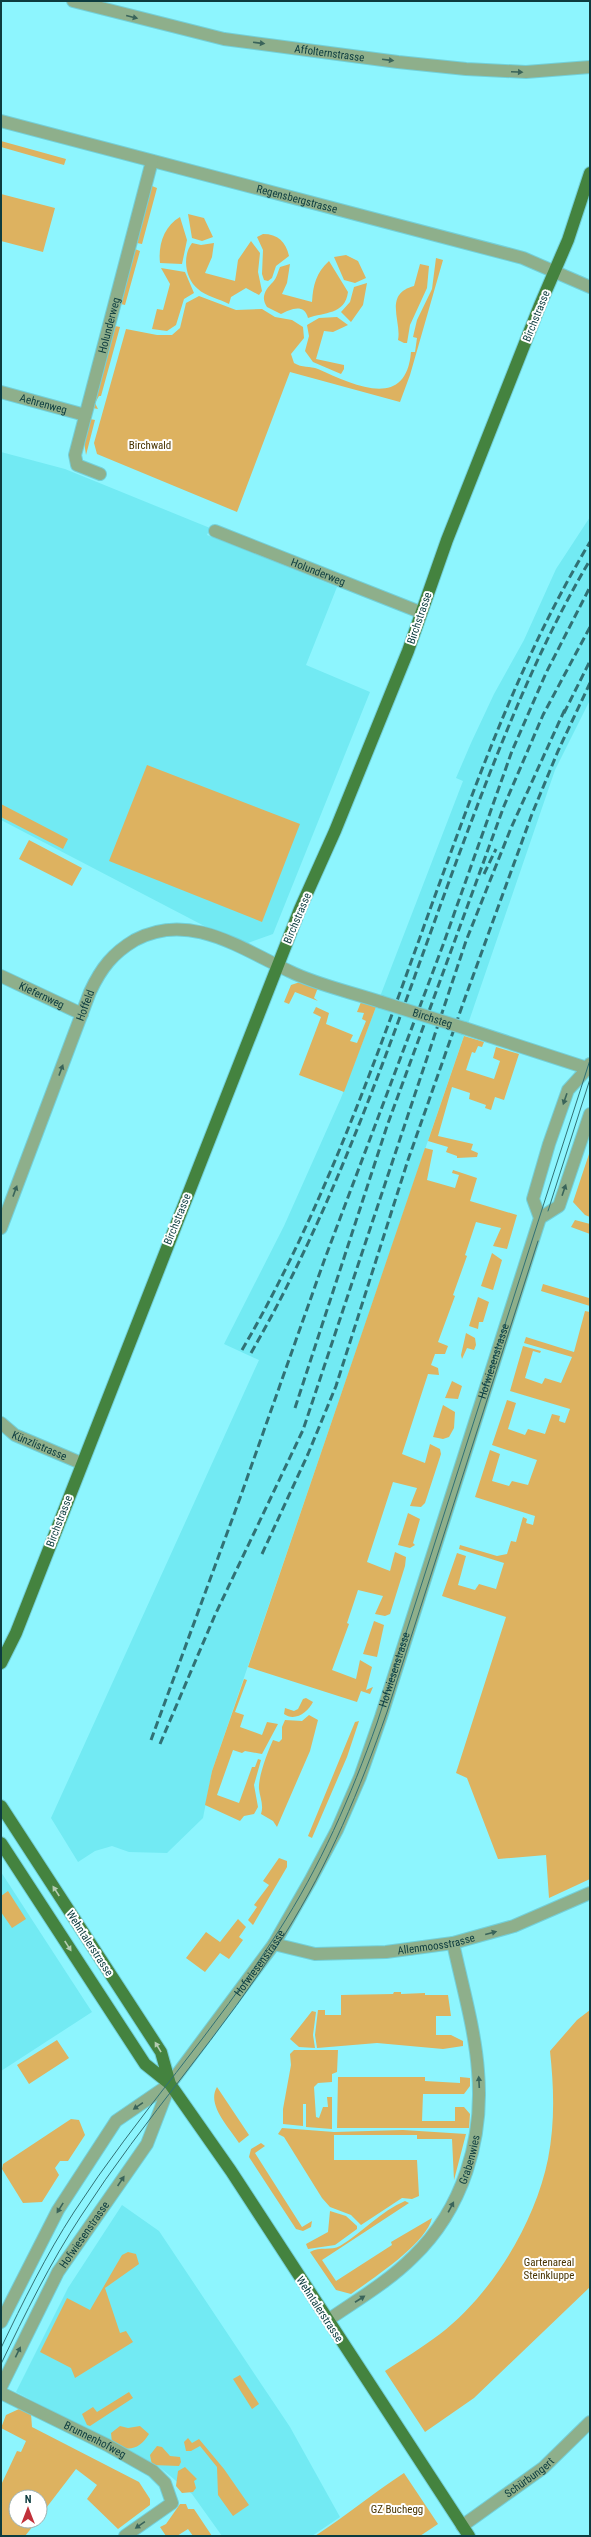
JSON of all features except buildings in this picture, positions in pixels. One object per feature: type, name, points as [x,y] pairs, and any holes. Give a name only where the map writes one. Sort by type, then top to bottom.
[{"type":"main road","name":"Birchstrasse","points":[[1,1663],[16,1633],[81,1463],[278,966],[336,831],[408,651],[420,612],[447,540],[554,271],[568,240],[590,173]]},
{"type":"main road","name":"Wehntalerstrasse","points":[[1,1806],[161,2052],[170,2084]]},
{"type":"main road","name":"Wehntalerstrasse","points":[[1,1843],[145,2064],[170,2084],[231,2171],[469,2536]]},
{"type":"street","name":"Affolternstrasse","points":[[72,1],[95,4],[224,39],[466,69],[538,72],[590,67]]},
{"type":"street","name":"Regensbergstrasse","points":[[1,121],[152,162],[512,255],[554,271],[590,288]]},
{"type":"street","name":"Holunderweg","points":[[100,474],[77,465],[75,455],[152,162]]},
{"type":"street","name":"Aehrenweg","points":[[1,392],[85,415]]},
{"type":"street","name":"Holunderweg","points":[[215,531],[420,612]]},
{"type":"street","name":"Hoffeld","points":[[1,1228],[98,973],[108,960],[123,947],[160,930],[180,928],[198,930],[278,966]]},
{"type":"street","name":"Birchsteg","points":[[278,966],[290,972],[590,1069]]},
{"type":"street","name":"Kiefernweg","points":[[1,976],[82,1014]]},
{"type":"street","points":[[590,1069],[568,1090],[549,1144],[533,1199],[540,1218],[559,1206],[590,1114]]},
{"type":"street","name":"Hofwiesenstrasse","points":[[1,2387],[58,2272],[147,2144],[170,2084],[274,1944],[337,1830],[360,1778],[540,1218]]},
{"type":"street","name":"Künzlistrasse","points":[[1,1423],[15,1435],[81,1463]]},
{"type":"street","name":"Allenmoosstrasse","points":[[274,1944],[315,1954],[386,1952],[453,1943],[514,1926],[590,1893]]},
{"type":"street","name":"Grabenwies","points":[[328,2320],[374,2290],[414,2256],[446,2215],[468,2172],[478,2129],[478,2070],[453,1943]]},
{"type":"street","name":"Hofwiesenstrasse","points":[[1,2322],[58,2210],[116,2121],[170,2084]]},
{"type":"street","name":"Brunnenhofweg","points":[[1,2393],[107,2445],[153,2471],[165,2483],[172,2503],[125,2536]]},
{"type":"street","name":"Schürbungert","points":[[462,2526],[543,2468],[590,2422]]},
{"type":"shaded area","points":[[1,452],[65,469],[210,528],[207,535],[337,587],[306,665],[370,692],[273,934],[248,943],[212,930],[1,820]]},
{"type":"shaded area","points":[[590,517],[590,700],[555,770],[212,1771],[203,1818],[167,1853],[129,1852],[112,1846],[95,1851],[78,1862],[51,1818],[259,1360],[224,1344],[284,1226],[341,1098],[463,781],[456,778],[471,743],[494,694],[524,640],[556,569]]},
{"type":"shaded area","points":[[1,1872],[92,2012],[1,2071]]},
{"type":"shaded area","points":[[122,2205],[159,2231],[290,2427],[340,2517],[312,2536],[222,2536],[192,2494],[158,2466],[16,2392],[68,2288]]},
{"type":"green space","points":[[1,141],[66,159],[64,165],[1,147]]},
{"type":"green space","points":[[152,186],[157,188],[142,244],[137,243]]},
{"type":"green space","points":[[1,194],[55,208],[43,252],[1,241]]},
{"type":"green space","points":[[188,214],[204,218],[213,237],[202,241],[192,238]]},
{"type":"green space","points":[[180,217],[187,240],[182,264],[160,263],[160,249],[163,237],[170,225]]},
{"type":"green space","points":[[263,234],[277,237],[286,247],[289,256],[276,266],[272,278],[268,281],[264,280],[262,274],[263,250],[257,237]]},
{"type":"green space","points":[[251,241],[260,253],[258,272],[262,291],[259,295],[246,288],[231,297],[229,304],[205,294],[194,285],[190,279],[186,267],[187,254],[192,243],[201,245],[214,243],[212,257],[205,273],[235,281],[238,260]]},
{"type":"green space","points":[[135,249],[140,251],[125,305],[121,304]]},
{"type":"green space","points":[[346,255],[358,261],[366,278],[355,283],[344,280],[334,257]]},
{"type":"green space","name":"Birchwald","points":[[436,258],[443,260],[410,375],[400,402],[290,372],[237,512],[97,454],[94,443],[126,329],[157,335],[172,335],[180,328],[186,303],[199,296],[236,310],[262,309],[275,317],[292,320],[303,327],[304,338],[291,354],[294,363],[300,366],[318,369],[362,386],[376,389],[389,388],[399,382],[407,370],[411,352],[415,352],[417,338],[413,337],[417,320],[432,289]]},
{"type":"green space","points":[[329,261],[348,292],[343,305],[338,309],[308,318],[306,313],[300,309],[292,309],[281,314],[267,307],[264,300],[265,293],[268,287],[276,279],[280,267],[290,264],[287,283],[282,294],[312,302],[313,290],[318,275]]},
{"type":"green space","points":[[420,264],[429,266],[427,288],[410,325],[407,343],[404,343],[398,340],[399,333],[396,302],[399,295],[405,290],[414,286]]},
{"type":"green space","points":[[161,268],[185,272],[194,293],[184,299],[176,325],[167,331],[152,329],[157,309],[163,310],[170,284]]},
{"type":"green space","points":[[367,283],[363,305],[351,322],[341,312],[350,302],[354,287]]},
{"type":"green space","points":[[337,317],[348,325],[333,332],[324,331],[316,359],[344,365],[344,369],[341,374],[313,362],[305,351],[309,336],[307,325],[319,318]]},
{"type":"green space","points":[[115,326],[120,327],[101,396],[99,396],[95,403],[98,409],[93,408]]},
{"type":"green space","points":[[90,419],[95,420],[86,455],[84,441]]},
{"type":"green space","points":[[147,765],[300,824],[262,922],[109,861]]},
{"type":"green space","points":[[1,804],[68,839],[63,849],[1,817]]},
{"type":"green space","points":[[29,840],[82,868],[72,886],[19,859]]},
{"type":"green space","points":[[300,982],[323,989],[317,990],[314,998],[318,1001],[295,992],[289,1004],[284,1002],[291,985]]},
{"type":"green space","points":[[361,1002],[376,1007],[344,1092],[299,1075],[321,1017],[313,1013],[316,1007],[329,1013],[326,1024],[353,1035],[350,1041],[357,1043],[366,1021],[362,1019],[364,1013],[357,1012]]},
{"type":"green space","points":[[464,1036],[484,1042],[482,1047],[478,1046],[475,1053],[472,1052],[466,1070],[494,1079],[500,1061],[493,1058],[496,1047],[519,1054],[504,1100],[495,1097],[491,1110],[485,1108],[486,1105],[469,1099],[470,1093],[452,1087],[438,1136],[473,1144],[471,1150],[478,1153],[477,1157],[457,1158],[457,1156],[446,1152],[448,1147],[428,1141]]},
{"type":"green space","points":[[425,1148],[433,1150],[427,1180],[455,1188],[459,1175],[452,1173],[453,1170],[477,1178],[470,1201],[517,1215],[507,1249],[493,1246],[501,1228],[476,1222],[465,1255],[467,1256],[453,1295],[455,1296],[438,1342],[448,1346],[445,1354],[435,1354],[431,1365],[438,1368],[439,1375],[428,1374],[402,1454],[425,1463],[430,1444],[440,1449],[441,1454],[425,1503],[421,1507],[410,1506],[417,1488],[393,1482],[367,1562],[390,1571],[395,1552],[406,1557],[405,1566],[390,1614],[385,1616],[375,1614],[383,1596],[358,1590],[347,1623],[349,1624],[332,1670],[356,1679],[360,1660],[372,1667],[366,1690],[373,1687],[370,1694],[361,1691],[357,1702],[248,1667]]},
{"type":"green space","points":[[590,1151],[590,1217],[585,1215],[573,1202]]},
{"type":"green space","points":[[575,1220],[590,1224],[590,1234],[571,1227]]},
{"type":"green space","points":[[492,1253],[502,1260],[493,1290],[481,1286]]},
{"type":"green space","points":[[543,1284],[589,1298],[590,1295],[590,1306],[541,1291]]},
{"type":"green space","points":[[478,1297],[489,1302],[483,1322],[479,1322],[478,1329],[469,1326]]},
{"type":"green space","points":[[585,1311],[590,1312],[590,1879],[549,1898],[546,1855],[498,1859],[467,1778],[456,1773],[506,1617],[442,1596],[457,1553],[466,1556],[458,1585],[475,1590],[479,1584],[496,1589],[504,1563],[459,1549],[460,1545],[497,1556],[507,1554],[511,1541],[516,1542],[523,1517],[527,1519],[526,1523],[533,1525],[535,1516],[475,1497],[490,1450],[500,1454],[492,1481],[509,1486],[512,1481],[528,1485],[537,1460],[492,1445],[507,1400],[516,1403],[508,1429],[525,1435],[528,1429],[545,1434],[552,1414],[560,1416],[559,1421],[565,1423],[570,1409],[510,1391],[523,1346],[541,1351],[540,1353],[533,1351],[525,1378],[542,1384],[545,1378],[561,1383],[572,1357],[524,1343],[526,1337],[574,1352]]},
{"type":"green space","points":[[466,1333],[475,1338],[476,1345],[474,1350],[467,1348],[462,1359],[461,1355]]},
{"type":"green space","points":[[452,1381],[462,1386],[458,1399],[445,1398]]},
{"type":"green space","points":[[443,1405],[455,1412],[454,1428],[449,1437],[443,1439],[433,1437]]},
{"type":"green space","points":[[408,1513],[420,1519],[413,1543],[415,1545],[410,1548],[398,1545]]},
{"type":"green space","points":[[374,1621],[384,1625],[377,1657],[363,1654]]},
{"type":"green space","points":[[244,1679],[247,1680],[235,1712],[244,1715],[240,1727],[262,1735],[267,1722],[278,1724],[262,1754],[245,1751],[242,1753],[233,1750],[217,1795],[239,1803],[252,1767],[255,1767],[258,1759],[261,1760],[254,1785],[258,1807],[254,1814],[244,1816],[240,1821],[205,1805],[212,1771]]},
{"type":"green space","points":[[306,1698],[313,1702],[311,1706],[301,1715],[292,1717],[284,1714],[285,1708],[294,1711],[298,1709],[303,1699]]},
{"type":"green space","points":[[309,1715],[318,1720],[310,1751],[277,1827],[273,1821],[261,1814],[262,1805],[259,1784],[266,1757],[273,1740],[279,1742],[282,1739],[282,1727],[285,1720],[302,1721]]},
{"type":"green space","points":[[359,1721],[347,1757],[312,1838],[308,1836],[355,1722]]},
{"type":"green space","points":[[279,1858],[287,1861],[287,1867],[253,1925],[248,1920],[257,1907],[254,1905],[269,1885],[263,1881]]},
{"type":"green space","points":[[8,1891],[26,1919],[12,1928],[1,1912],[1,1896]]},
{"type":"green space","points":[[238,1919],[246,1927],[239,1937],[243,1940],[229,1959],[220,1953],[205,1972],[186,1958],[206,1932],[220,1942]]},
{"type":"green space","points":[[394,1992],[401,1992],[401,1994],[425,1993],[425,1995],[448,1995],[451,2016],[436,2016],[436,2035],[451,2035],[463,2041],[463,2046],[443,2049],[377,2043],[317,2048],[315,2035],[318,2010],[325,2010],[325,2015],[341,2015],[341,1995],[393,1994]]},
{"type":"green space","name":"Gartenareal Steinkluppe","points":[[590,2010],[590,2287],[474,2398],[425,2432],[385,2371],[440,2334],[459,2318],[494,2278],[509,2256],[533,2208],[542,2183],[548,2159],[552,2132],[553,2105],[550,2051],[577,2020]]},
{"type":"green space","points":[[312,2011],[316,2012],[313,2035],[315,2048],[299,2047],[290,2039]]},
{"type":"green space","points":[[57,2040],[69,2058],[29,2084],[17,2065]]},
{"type":"green space","points":[[294,2050],[338,2050],[337,2072],[332,2074],[332,2082],[318,2083],[314,2087],[316,2117],[319,2118],[323,2107],[328,2107],[327,2097],[332,2097],[332,2129],[306,2127],[306,2104],[303,2104],[303,2126],[283,2124],[283,2109],[291,2065],[290,2054]]},
{"type":"green space","points":[[338,2077],[425,2077],[425,2081],[460,2083],[460,2077],[470,2078],[470,2086],[464,2094],[423,2094],[422,2121],[455,2121],[455,2107],[464,2107],[470,2114],[469,2128],[337,2128]]},
{"type":"green space","points":[[217,2087],[249,2135],[239,2143],[220,2116],[217,2109],[214,2094]]},
{"type":"green space","points":[[71,2119],[79,2120],[85,2135],[68,2161],[60,2161],[55,2168],[59,2175],[42,2202],[23,2203],[2,2169],[3,2164]]},
{"type":"green space","points":[[282,2128],[334,2132],[403,2130],[466,2134],[454,2180],[452,2139],[417,2139],[417,2135],[334,2135],[334,2160],[417,2160],[419,2196],[412,2199],[402,2198],[361,2225],[351,2215],[330,2207],[322,2198],[284,2137],[278,2134]]},
{"type":"green space","points":[[261,2143],[265,2146],[255,2153],[302,2227],[312,2221],[311,2227],[303,2231],[296,2229],[249,2157],[251,2149]]},
{"type":"green space","points":[[405,2201],[409,2203],[322,2260],[336,2281],[392,2245],[391,2242],[432,2218],[428,2228],[420,2239],[397,2260],[351,2294],[336,2290],[310,2252],[318,2249],[340,2246],[388,2210]]},
{"type":"green space","points":[[330,2211],[346,2216],[357,2226],[357,2229],[335,2245],[308,2249],[306,2244],[328,2232]]},
{"type":"green space","points":[[128,2252],[136,2254],[139,2264],[105,2288],[120,2333],[126,2331],[133,2342],[75,2378],[71,2368],[40,2352],[67,2298],[90,2310],[122,2255]]},
{"type":"green space","points":[[240,2375],[259,2404],[252,2409],[233,2379]]},
{"type":"green space","points":[[129,2392],[133,2398],[90,2426],[87,2425],[82,2414],[93,2407],[97,2412]]},
{"type":"green space","points":[[19,2409],[31,2414],[32,2427],[139,2482],[150,2499],[150,2505],[118,2529],[87,2499],[97,2485],[76,2469],[48,2506],[48,2489],[8,2489],[8,2529],[31,2529],[25,2536],[1,2536],[1,2485],[17,2451],[21,2452],[26,2441],[1,2428],[6,2415]]},
{"type":"green space","points":[[120,2426],[128,2428],[140,2426],[149,2434],[138,2446],[128,2449],[123,2448],[112,2443],[111,2433]]},
{"type":"green space","points":[[188,2438],[192,2443],[199,2439],[224,2469],[249,2505],[233,2516],[218,2495],[217,2467],[200,2446],[191,2451],[186,2451],[184,2442]]},
{"type":"green space","points":[[157,2446],[162,2447],[170,2456],[180,2457],[181,2462],[179,2466],[152,2465],[150,2455]]},
{"type":"green space","points":[[185,2467],[197,2479],[194,2481],[196,2488],[193,2492],[182,2493],[176,2486],[178,2471]]},
{"type":"green space","name":"GZ Buchegg","points":[[404,2473],[438,2524],[420,2536],[315,2536],[338,2521],[381,2488]]},
{"type":"green space","points":[[180,2504],[186,2504],[188,2509],[194,2509],[212,2536],[193,2536],[188,2529],[177,2536],[166,2536],[160,2527],[166,2524]]},
{"type":"tram line","points":[[1,2348],[44,2262],[74,2212],[98,2176],[203,2038],[254,1968],[308,1882],[334,1830],[377,1723],[590,1060]]},
{"type":"tram line","points":[[548,1211],[590,1079]]},
{"type":"tram line","points":[[1,2364],[48,2270],[81,2216],[131,2144],[236,2006],[285,1934],[316,1881],[354,1798],[387,1712],[538,1241]]},
{"type":"railway","points":[[242,1350],[275,1291],[332,1168],[382,1042],[481,772],[513,694],[549,617],[590,542]]},
{"type":"railway","points":[[251,1353],[284,1293],[341,1169],[391,1042],[461,849],[504,738],[535,665],[570,594],[590,560]]},
{"type":"railway","points":[[151,1740],[240,1498],[324,1261],[443,945],[512,751],[546,673],[590,587]]},
{"type":"railway","points":[[295,1408],[387,1126],[504,806],[543,715],[590,627]]},
{"type":"railway","points":[[564,713],[590,661]]},
{"type":"railway","points":[[262,1554],[308,1454],[336,1386],[408,1160],[465,998],[532,814],[558,751],[590,683]]},
{"type":"railway","points":[[160,1744],[215,1615],[303,1430],[466,941],[511,828],[565,709]]},
{"type":"railway","points":[[484,874],[496,849]]}]
